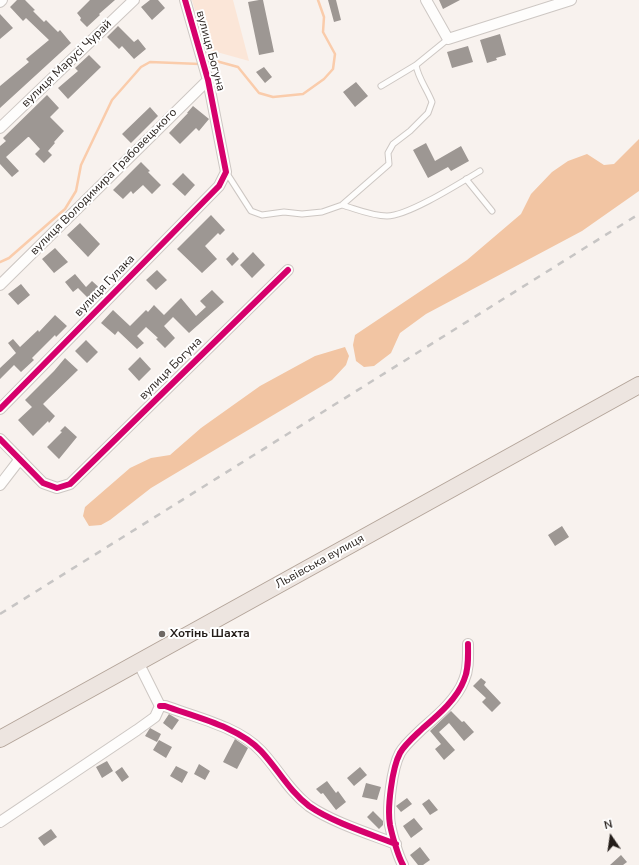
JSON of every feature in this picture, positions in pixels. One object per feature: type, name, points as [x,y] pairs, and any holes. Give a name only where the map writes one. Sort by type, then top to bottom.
[{"type":"main road","name":"Львівська вулиця","points":[[0,739],[639,384]]},
{"type":"street","name":"вулиця Марусі Чурай","points":[[0,128],[134,0]]},
{"type":"street","name":"вулиця Богуна","points":[[185,0],[208,80],[224,175]]},
{"type":"street","points":[[426,0],[448,39],[571,0]]},
{"type":"street","name":"вулиця Володимира Грабовецького","points":[[0,285],[208,80]]},
{"type":"street","name":"вулиця Гулака","points":[[0,409],[219,186],[224,175]]},
{"type":"street","name":"вулиця Богуна","points":[[20,459],[43,483],[57,488],[70,484],[288,270]]},
{"type":"street","points":[[0,439],[20,459],[0,485]]},
{"type":"street","points":[[403,865],[390,824],[390,801],[395,769],[401,752],[414,736],[437,716],[455,696],[464,680],[468,663],[468,644]]},
{"type":"street","points":[[138,662],[160,706]]},
{"type":"street","points":[[160,706],[166,706],[221,726],[242,736],[261,750],[293,792],[310,806],[330,817],[396,844]]},
{"type":"street","points":[[0,822],[137,730],[154,717],[160,706]]},
{"type":"lane","points":[[381,86],[416,65],[448,39]]},
{"type":"lane","points":[[224,175],[251,211],[256,214],[262,215],[284,212],[302,214],[322,212],[342,205],[388,164],[388,153],[393,144],[410,131],[428,113],[432,102],[426,88],[417,74],[416,65]]},
{"type":"lane","points":[[342,205],[377,215],[395,215],[438,195],[480,171]]},
{"type":"lane","points":[[466,179],[492,211]]},
{"type":"shaded area","points":[[192,0],[233,0],[249,61],[206,49]]},
{"type":"shaded area","points":[[639,139],[639,191],[582,231],[426,314],[400,333],[391,353],[374,366],[364,367],[356,361],[353,345],[355,335],[467,260],[521,214],[531,194],[552,172],[568,161],[587,154],[604,165],[614,164]]},
{"type":"shaded area","points":[[345,347],[349,356],[346,365],[332,380],[151,488],[110,520],[101,525],[89,526],[83,516],[85,507],[130,468],[151,458],[170,455],[201,428],[260,386],[315,356]]},
{"type":"building","points":[[17,0],[25,0],[44,22],[46,20],[58,32],[60,30],[71,43],[0,108],[0,86],[29,62],[26,59],[49,40],[26,18],[23,21],[10,7]]},
{"type":"building","points":[[90,0],[115,0],[87,27],[80,20],[81,18],[77,13]]},
{"type":"building","points":[[150,0],[158,0],[165,8],[152,20],[141,7]]},
{"type":"building","points":[[263,0],[274,52],[259,55],[248,2]]},
{"type":"building","points":[[328,0],[336,0],[341,20],[334,22]]},
{"type":"building","points":[[439,0],[460,0],[443,9]]},
{"type":"building","points":[[0,14],[13,28],[0,39]]},
{"type":"building","points":[[118,26],[134,42],[138,39],[146,49],[134,59],[122,46],[119,49],[107,37]]},
{"type":"building","points":[[500,34],[506,55],[487,63],[480,40]]},
{"type":"building","points":[[468,46],[473,62],[452,68],[447,52]]},
{"type":"building","points":[[89,55],[101,67],[68,99],[58,88],[78,71],[75,68]]},
{"type":"building","points":[[264,67],[272,77],[265,83],[256,72]]},
{"type":"building","points":[[356,82],[368,96],[355,107],[343,92]]},
{"type":"building","points":[[47,95],[59,108],[50,117],[64,131],[48,151],[52,155],[44,163],[35,154],[40,149],[28,137],[6,157],[19,171],[12,177],[0,164],[0,146],[6,141],[3,138]]},
{"type":"building","points":[[193,106],[209,119],[199,131],[196,128],[180,144],[169,133]]},
{"type":"building","points":[[150,107],[158,116],[131,143],[122,134]]},
{"type":"building","points":[[426,143],[435,161],[461,146],[469,161],[451,171],[448,167],[428,178],[413,150]]},
{"type":"building","points":[[141,162],[150,171],[148,172],[161,185],[152,194],[143,185],[133,194],[131,191],[123,199],[113,190]]},
{"type":"building","points":[[183,173],[195,185],[185,196],[172,184]]},
{"type":"building","points":[[211,215],[225,230],[220,235],[218,233],[205,246],[217,259],[202,273],[177,249]]},
{"type":"building","points":[[80,223],[100,244],[88,257],[67,235]]},
{"type":"building","points":[[55,248],[68,262],[54,273],[42,259]]},
{"type":"building","points":[[233,252],[239,259],[232,266],[226,259]]},
{"type":"building","points":[[253,252],[265,265],[252,278],[240,265]]},
{"type":"building","points":[[157,270],[167,280],[156,290],[146,280]]},
{"type":"building","points":[[75,274],[86,287],[92,281],[103,291],[92,302],[78,288],[73,292],[65,282]]},
{"type":"building","points":[[21,284],[30,295],[18,305],[8,294]]},
{"type":"building","points":[[212,290],[224,302],[189,333],[173,317],[164,326],[175,338],[165,348],[156,339],[158,338],[146,327],[137,336],[144,343],[137,349],[118,331],[115,335],[101,323],[113,310],[130,326],[146,310],[148,312],[154,305],[164,315],[181,298],[196,316],[206,307],[200,301]]},
{"type":"building","points":[[55,315],[67,326],[56,337],[55,335],[32,358],[34,360],[21,372],[14,365],[0,379],[0,368],[16,353],[8,343],[13,339],[20,347],[38,330],[39,332]]},
{"type":"building","points":[[86,340],[98,352],[87,363],[75,351]]},
{"type":"building","points":[[140,357],[151,369],[139,381],[128,369]]},
{"type":"building","points":[[65,358],[78,370],[43,404],[55,416],[33,436],[18,420],[32,407],[25,400]]},
{"type":"building","points":[[65,426],[77,437],[59,459],[47,447],[62,432],[60,431]]},
{"type":"building","points":[[562,526],[569,537],[555,546],[548,535]]},
{"type":"building","points":[[481,678],[486,682],[484,685],[501,703],[492,712],[482,702],[486,698],[473,686]]},
{"type":"building","points":[[451,711],[462,722],[464,721],[474,732],[464,741],[449,723],[439,732],[455,750],[444,760],[435,749],[441,744],[430,731]]},
{"type":"building","points":[[169,714],[179,720],[172,730],[163,723]]},
{"type":"building","points":[[150,728],[161,734],[157,742],[145,736]]},
{"type":"building","points":[[235,739],[248,748],[237,769],[223,762]]},
{"type":"building","points":[[159,740],[172,747],[166,758],[153,750]]},
{"type":"building","points":[[107,761],[113,771],[102,778],[96,767]]},
{"type":"building","points":[[199,764],[210,771],[205,780],[194,774]]},
{"type":"building","points":[[176,766],[188,772],[182,783],[170,776]]},
{"type":"building","points":[[122,767],[129,777],[122,782],[115,772]]},
{"type":"building","points":[[360,767],[367,775],[354,786],[347,778]]},
{"type":"building","points":[[327,781],[336,793],[338,791],[346,802],[336,810],[323,793],[321,794],[316,789]]},
{"type":"building","points":[[366,783],[381,787],[377,800],[362,797]]},
{"type":"building","points":[[407,798],[412,804],[401,812],[396,806]]},
{"type":"building","points":[[429,799],[438,810],[430,815],[422,804]]},
{"type":"building","points":[[373,811],[383,821],[383,825],[379,829],[367,817]]},
{"type":"building","points":[[414,818],[423,829],[411,838],[403,826]]},
{"type":"building","points":[[51,829],[57,837],[44,846],[38,838]]},
{"type":"building","points":[[420,847],[430,860],[423,865],[418,865],[410,855]]},
{"type":"building","points":[[621,855],[627,862],[623,865],[610,865]]},
{"type":"waterway","points":[[216,61],[238,67],[259,93],[273,97],[303,94],[324,79],[333,69],[335,54],[323,32],[324,17],[318,0]]},
{"type":"waterway","points":[[0,262],[9,258],[65,209],[76,191],[81,165],[112,100],[141,67],[150,62],[200,64]]},
{"type":"railway","points":[[0,614],[639,214]]},
{"type":"cycle path","points":[[0,409],[219,186],[226,172],[208,80],[185,0]]},
{"type":"cycle path","points":[[0,439],[43,483],[57,488],[70,484],[288,270]]},
{"type":"cycle path","points":[[403,865],[394,840],[389,818],[391,788],[397,760],[405,746],[435,718],[457,694],[466,676],[468,644]]},
{"type":"cycle path","points":[[160,706],[165,706],[203,719],[241,735],[261,751],[295,794],[309,806],[318,812],[340,822],[396,844]]},
{"type":"place","name":"Хотінь Шахта","points":[[162,634]]}]
